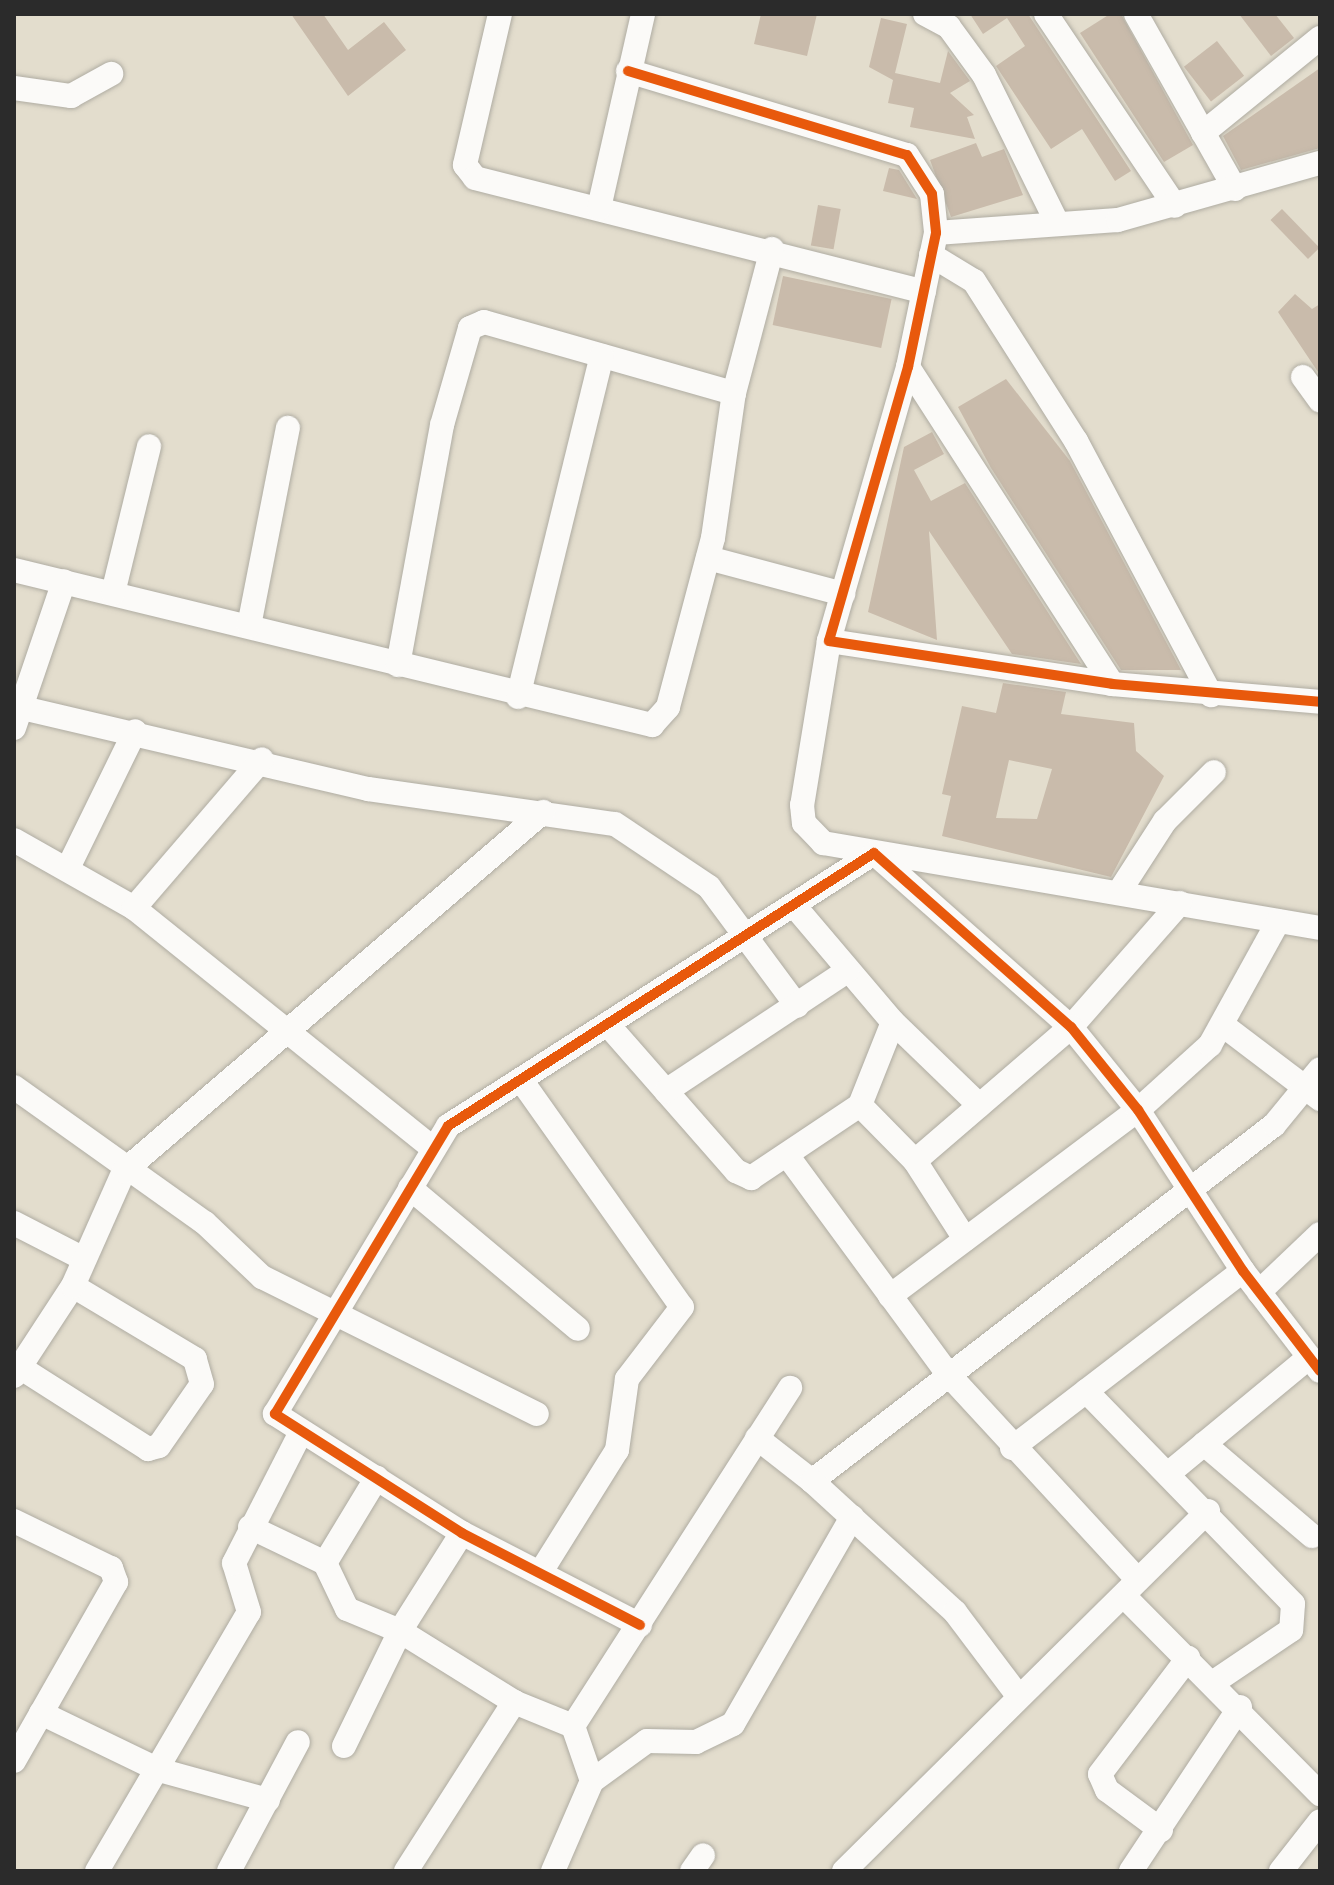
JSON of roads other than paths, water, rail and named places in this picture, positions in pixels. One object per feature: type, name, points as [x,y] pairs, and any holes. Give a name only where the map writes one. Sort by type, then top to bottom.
[{"type":"street","points":[[500,14],[467,173],[772,249],[924,292]]},
{"type":"street","points":[[599,208],[643,14]]},
{"type":"street","points":[[925,14],[949,27],[984,75],[1057,223]]},
{"type":"street","points":[[1046,14],[1175,206]]},
{"type":"street","points":[[1136,14],[1235,189]]},
{"type":"street","points":[[1203,133],[1320,38]]},
{"type":"street","points":[[628,71],[907,155],[932,194],[934,244],[908,367],[829,641],[804,823],[823,843],[1320,928]]},
{"type":"street","points":[[14,88],[71,96],[111,74]]},
{"type":"street","points":[[934,244],[1057,223],[1118,220],[1320,163]]},
{"type":"street","points":[[1295,171],[1320,180]]},
{"type":"street","points":[[934,244],[974,281],[1126,522],[1211,695]]},
{"type":"street","points":[[14,570],[249,626],[518,697],[652,725],[661,721],[708,558],[734,393],[772,249]]},
{"type":"street","points":[[398,665],[442,425],[470,328],[484,322],[734,393]]},
{"type":"street","points":[[518,697],[602,356]]},
{"type":"street","points":[[908,367],[1112,684]]},
{"type":"street","points":[[1303,377],[1320,400]]},
{"type":"street","points":[[249,626],[288,428]]},
{"type":"street","points":[[113,593],[149,446]]},
{"type":"street","points":[[708,558],[843,594]]},
{"type":"street","points":[[64,581],[18,714],[135,731],[262,759],[368,789],[615,824],[647,840],[709,887],[797,1006]]},
{"type":"street","points":[[829,641],[1112,684],[1211,695],[1320,702]]},
{"type":"street","points":[[69,866],[135,731]]},
{"type":"street","points":[[134,908],[262,759]]},
{"type":"street","points":[[1119,892],[1165,821],[1214,772]]},
{"type":"street","points":[[73,1286],[195,1359],[202,1384],[159,1446],[148,1449],[18,1372],[73,1286],[124,1171],[285,1028],[543,812]]},
{"type":"street","points":[[14,840],[69,866],[134,908],[430,1146]]},
{"type":"street","points":[[640,1625],[462,1533],[377,1477],[299,1436],[275,1414],[410,1188],[430,1146],[521,1080],[797,909],[874,853]]},
{"type":"street","points":[[874,853],[1071,1027],[1138,1110],[1243,1271],[1313,1365],[1169,1473]]},
{"type":"street","points":[[915,1161],[1071,1027],[1180,903]]},
{"type":"street","points":[[797,909],[893,1022],[979,1105]]},
{"type":"street","points":[[890,1296],[1138,1110],[1224,1026],[1278,922]]},
{"type":"street","points":[[666,1091],[847,971]]},
{"type":"street","points":[[609,1026],[744,1177],[787,1155],[860,1105],[893,1022]]},
{"type":"street","points":[[1224,1026],[1314,1095]]},
{"type":"street","points":[[812,1481],[1314,1095],[1320,1069]]},
{"type":"street","points":[[521,1080],[682,1307],[627,1379],[617,1450],[540,1573]]},
{"type":"street","points":[[14,1087],[124,1171],[205,1223],[262,1277],[339,1309],[537,1414]]},
{"type":"street","points":[[860,1105],[915,1161],[965,1239]]},
{"type":"street","points":[[787,1155],[948,1374],[1188,1658],[1240,1707],[1320,1794]]},
{"type":"street","points":[[410,1188],[578,1329]]},
{"type":"street","points":[[14,1223],[84,1259]]},
{"type":"street","points":[[1259,1292],[1320,1234]]},
{"type":"street","points":[[1012,1448],[1243,1271]]},
{"type":"street","points":[[573,1726],[790,1388]]},
{"type":"street","points":[[1086,1391],[1280,1586],[1296,1615],[1278,1641],[1214,1682]]},
{"type":"street","points":[[97,1871],[249,1612],[232,1572],[250,1527],[299,1436]]},
{"type":"street","points":[[757,1438],[812,1481],[967,1625],[1019,1697]]},
{"type":"street","points":[[1204,1444],[1312,1536]]},
{"type":"street","points":[[325,1563],[377,1477]]},
{"type":"street","points":[[844,1871],[1208,1511]]},
{"type":"street","points":[[553,1871],[592,1781],[631,1747],[696,1742],[733,1724],[852,1517]]},
{"type":"street","points":[[14,1761],[112,1592],[115,1575],[16,1527]]},
{"type":"street","points":[[250,1527],[325,1563],[347,1609],[400,1631],[514,1702],[573,1726],[592,1781]]},
{"type":"street","points":[[344,1746],[400,1631],[462,1533]]},
{"type":"street","points":[[1161,1830],[1107,1790],[1100,1774],[1188,1658]]},
{"type":"street","points":[[406,1871],[514,1702]]},
{"type":"street","points":[[1131,1871],[1240,1707]]},
{"type":"street","points":[[41,1713],[159,1770],[268,1800]]},
{"type":"street","points":[[229,1871],[298,1742]]},
{"type":"street","points":[[1281,1871],[1320,1821]]}]
